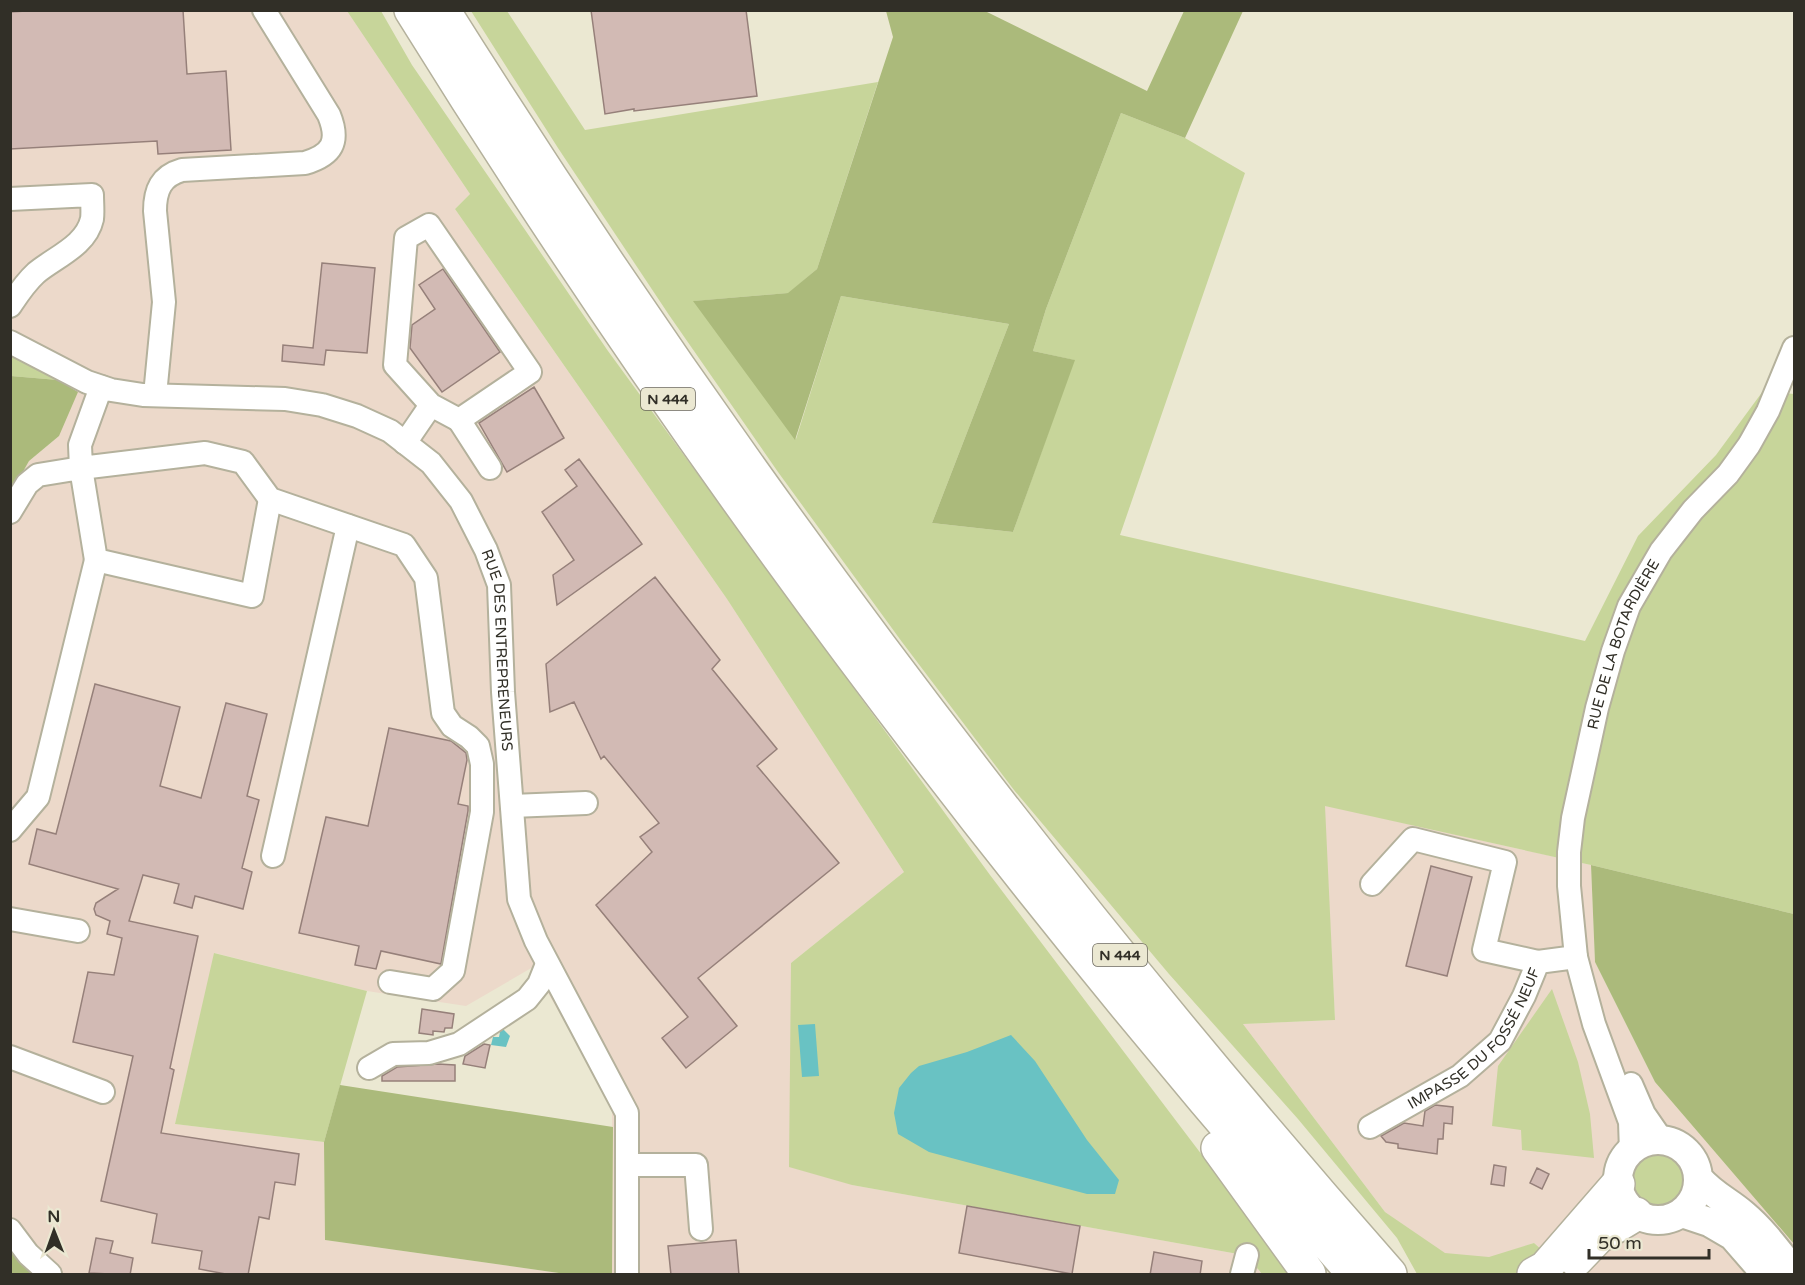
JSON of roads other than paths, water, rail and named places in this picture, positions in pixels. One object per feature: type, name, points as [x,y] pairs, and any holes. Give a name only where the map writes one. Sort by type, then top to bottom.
[{"type":"highway","name":"N 444","points":[[411,10],[591,288],[776,551],[950,784],[1163,1051],[1354,1275]]},
{"type":"highway","name":"N 444","points":[[443,10],[599,251],[718,424],[813,556],[970,765],[1108,940],[1390,1275]]},
{"type":"highway","points":[[1163,1051],[1157,1068],[1258,1201],[1310,1275]]},
{"type":"highway","points":[[1275,1141],[1292,1142],[1390,1250],[1417,1275]]},
{"type":"highway","points":[[1534,1275],[1545,1268],[1618,1184]]},
{"type":"highway","points":[[1563,1275],[1598,1237],[1636,1214]]},
{"type":"main road","points":[[1662,1140],[1674,1143],[1692,1157],[1699,1179],[1695,1198],[1682,1213],[1671,1219],[1659,1221],[1636,1214],[1627,1206],[1618,1184],[1621,1166],[1630,1151],[1640,1144],[1662,1140]]},
{"type":"main road","points":[[1699,1179],[1711,1193],[1743,1213],[1794,1272]]},
{"type":"main road","points":[[1682,1213],[1709,1222],[1733,1236],[1766,1275]]},
{"type":"street","points":[[155,395],[164,302],[154,197],[157,188],[172,174],[182,170],[311,161],[327,153],[334,140],[329,115],[264,10]]},
{"type":"street","points":[[10,199],[92,195],[92,219],[84,236],[67,252],[36,273],[19,290],[10,306]]},
{"type":"street","points":[[459,420],[530,372],[429,225],[406,238],[395,365],[431,405],[459,420],[490,468]]},
{"type":"street","name":"RUE DES ENTREPRENEURS","points":[[10,342],[111,390],[155,395],[285,399],[322,405],[357,416],[390,431],[430,463],[461,501],[486,550],[499,585],[503,692],[519,898],[536,941],[627,1113],[627,1275]]},
{"type":"street","name":"RUE DE LA BOTARDIÈRE","points":[[1583,982],[1576,957],[1569,886],[1569,852],[1573,818],[1597,708],[1621,629],[1629,606],[1661,551],[1693,510],[1728,474],[1749,445],[1768,411],[1794,348]]},
{"type":"street","points":[[10,830],[38,797],[96,560],[81,468],[80,445],[101,387]]},
{"type":"street","points":[[405,443],[431,405]]},
{"type":"street","points":[[10,512],[27,484],[38,475],[206,453],[243,462],[270,499],[404,545],[426,578],[443,713],[452,726],[478,746],[482,764],[482,812],[453,971],[433,989],[390,982]]},
{"type":"street","points":[[96,560],[252,596],[270,499]]},
{"type":"street","points":[[273,856],[348,526]]},
{"type":"street","points":[[512,806],[586,803]]},
{"type":"street","points":[[1372,884],[1413,839],[1505,862],[1484,950],[1538,962]]},
{"type":"street","points":[[10,919],[78,931]]},
{"type":"street","name":"IMPASSE DU FOSSÉ NEUF","points":[[1370,1127],[1460,1076],[1500,1041],[1524,996],[1538,962],[1576,957]]},
{"type":"street","points":[[369,1068],[393,1054],[429,1053],[459,1044],[528,999],[539,984],[548,964]]},
{"type":"street","points":[[1583,982],[1605,1020],[1644,1114],[1662,1140]]},
{"type":"street","points":[[1583,982],[1594,1024],[1630,1122],[1630,1151]]},
{"type":"street","points":[[10,1057],[103,1092]]},
{"type":"street","points":[[627,1165],[696,1165],[701,1229]]},
{"type":"street","points":[[10,1230],[28,1254],[50,1275]]},
{"type":"water","points":[[815,1024],[819,1076],[802,1077],[798,1025]]},
{"type":"water","points":[[501,1027],[510,1036],[506,1047],[491,1045],[493,1037],[499,1037]]},
{"type":"water","points":[[1011,1035],[1035,1061],[1087,1140],[1119,1180],[1115,1194],[1087,1194],[929,1152],[898,1134],[894,1113],[899,1088],[911,1073],[919,1066],[967,1052]]}]
